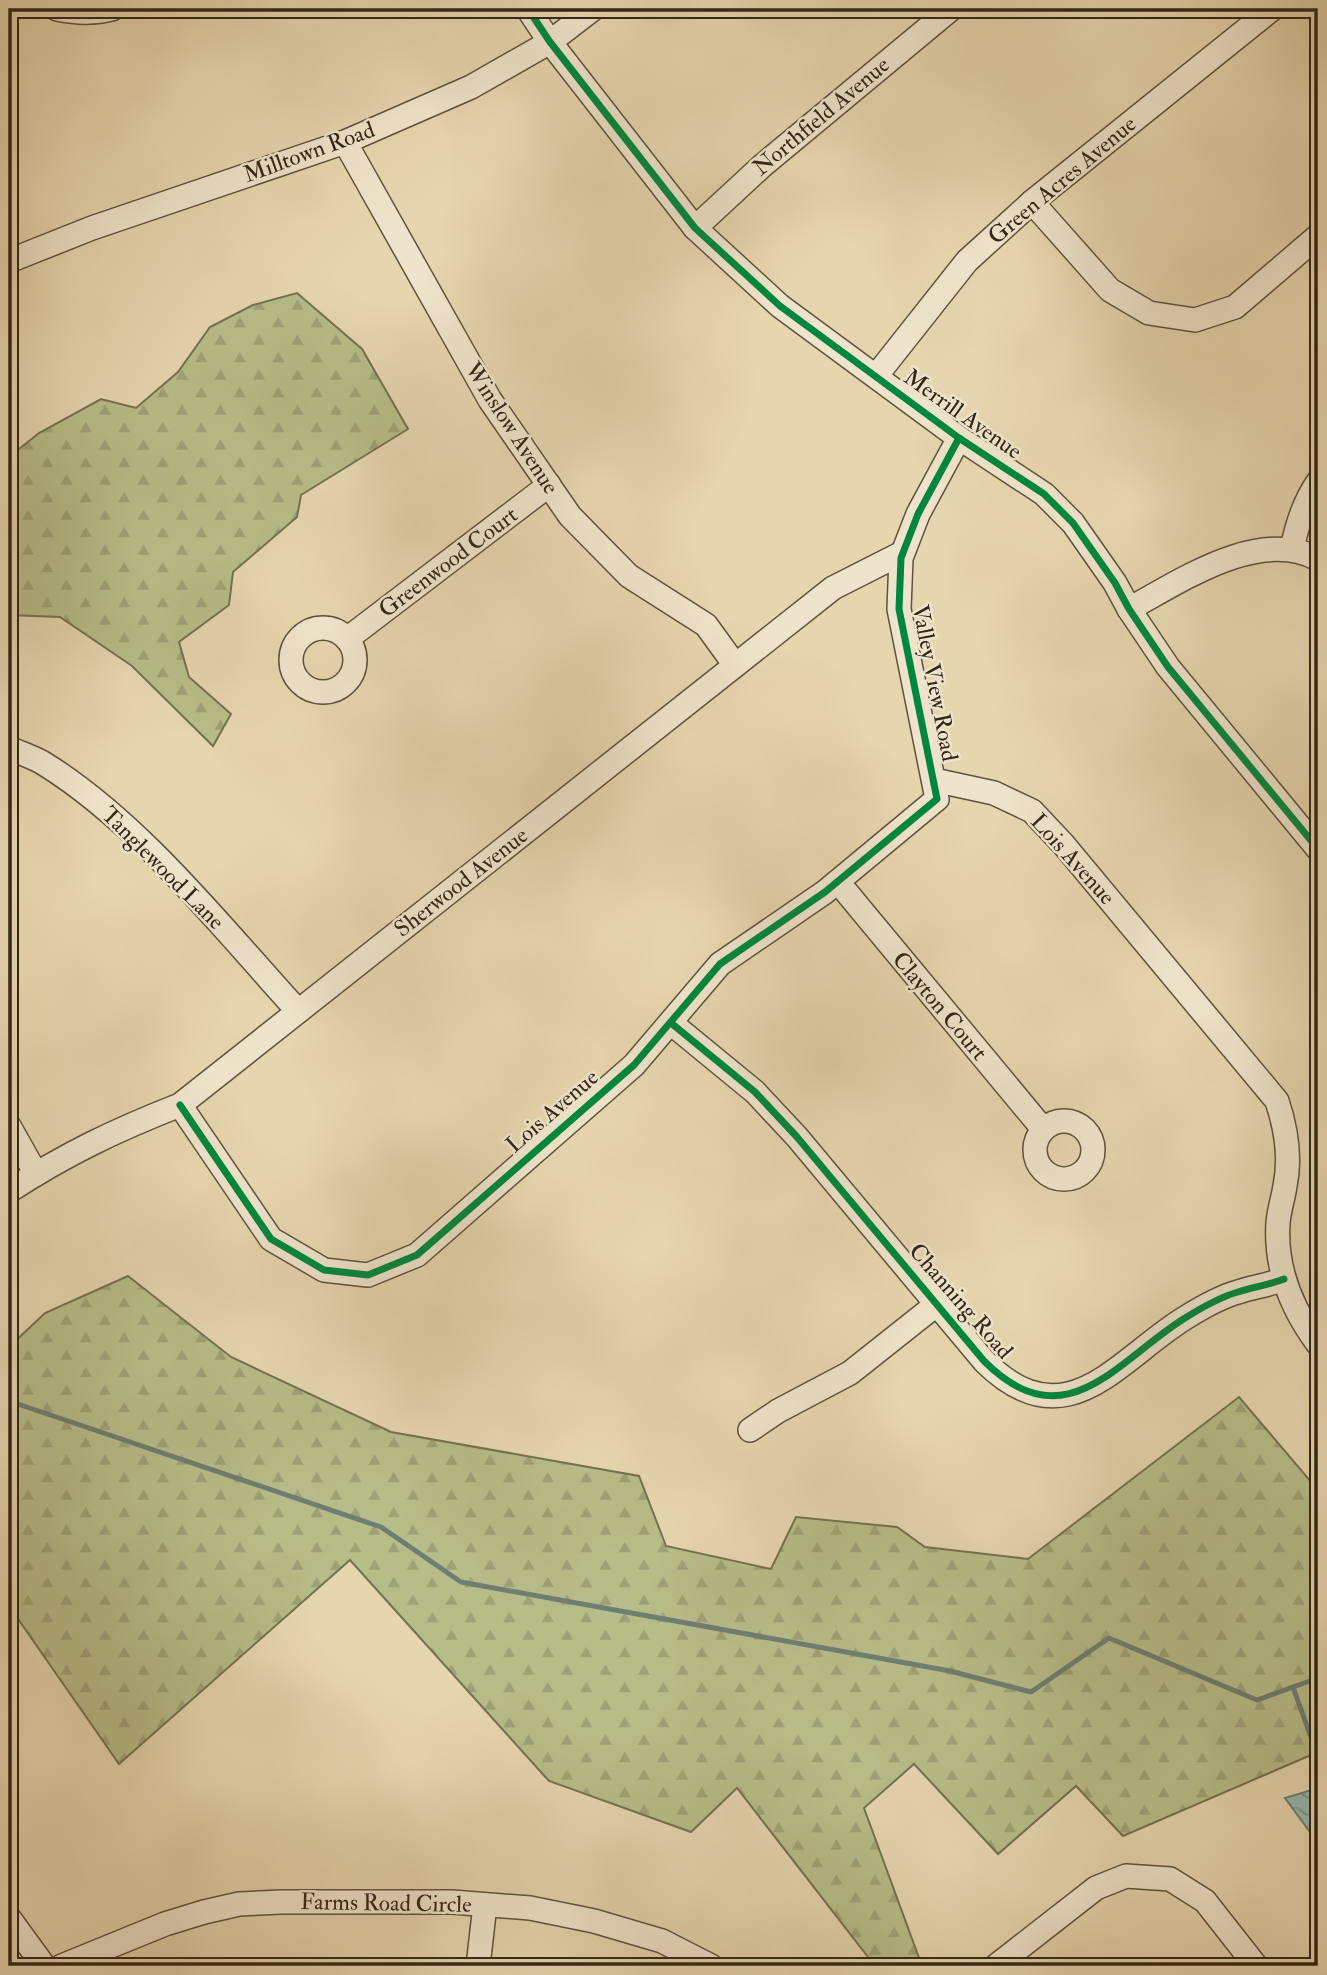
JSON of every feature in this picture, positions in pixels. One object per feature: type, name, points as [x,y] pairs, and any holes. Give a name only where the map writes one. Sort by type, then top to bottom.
[{"type":"street","points":[[57,9],[96,13],[112,9]]},
{"type":"street","name":"Merrill Avenue","points":[[527,9],[695,228],[780,306],[959,438],[1044,494],[1073,523],[1099,558],[1168,667],[1318,849]]},
{"type":"street","name":"Milltown Road","points":[[9,261],[92,228],[345,142],[471,87],[550,42],[593,9]]},
{"type":"street","name":"Northfield Avenue","points":[[695,228],[762,166],[951,9]]},
{"type":"street","name":"Green Acres Avenue","points":[[876,376],[967,261],[1032,202],[1272,9]]},
{"type":"street","name":"Winslow Avenue","points":[[345,142],[490,400],[570,516],[629,576],[706,625],[735,665]]},
{"type":"street","points":[[1032,202],[1110,290],[1149,313],[1195,320],[1236,307],[1318,236]]},
{"type":"street","name":"Valley View Road","points":[[934,780],[899,608],[902,553],[918,514],[959,438]]},
{"type":"street","points":[[1292,549],[1307,497],[1318,482]]},
{"type":"street","name":"Greenwood Court","points":[[347,639],[549,485]]},
{"type":"street","points":[[1129,609],[1217,562],[1249,553],[1292,549],[1318,559]]},
{"type":"street","name":"Sherwood Avenue","points":[[9,1191],[115,1131],[180,1105],[833,588],[902,553]]},
{"type":"street","name":"Tanglewood Lane","points":[[9,748],[41,762],[97,803],[166,867],[298,1012]]},
{"type":"street","name":"Lois Avenue","points":[[180,1105],[271,1239],[324,1270],[368,1275],[417,1255],[634,1065],[720,964],[838,882],[937,799],[934,780],[994,793],[1032,811],[1064,845],[1277,1101],[1286,1134],[1287,1151],[1278,1244],[1284,1279],[1298,1313],[1318,1344]]},
{"type":"street","name":"Clayton Court","points":[[838,882],[1043,1129]]},
{"type":"street","name":"Channing Road","points":[[671,1023],[755,1092],[797,1137],[997,1374],[1013,1385],[1050,1395],[1087,1389],[1104,1380],[1184,1318],[1236,1293],[1284,1279]]},
{"type":"street","points":[[9,1126],[36,1174]]},
{"type":"street","points":[[750,1430],[778,1411],[850,1373],[937,1304]]},
{"type":"street","points":[[996,1966],[1096,1888],[1126,1876],[1170,1879],[1205,1900],[1256,1966]]},
{"type":"street","name":"Farms Road Circle","points":[[62,1966],[165,1924],[204,1912],[239,1904],[320,1902],[530,1908],[594,1921],[662,1941],[712,1966]]},
{"type":"street","points":[[478,1966],[485,1905]]},
{"type":"street","points":[[9,1918],[44,1966]]},
{"type":"green space","points":[[297,293],[362,349],[408,429],[301,495],[297,517],[233,572],[229,605],[179,642],[189,677],[231,714],[213,746],[132,666],[60,617],[9,615],[9,457],[39,433],[101,399],[136,408],[178,372],[210,327],[253,305]]},
{"type":"green space","points":[[128,1276],[231,1357],[391,1432],[639,1476],[666,1546],[771,1569],[796,1517],[897,1527],[925,1547],[1028,1559],[1239,1397],[1318,1490],[1318,1752],[1123,1836],[1076,1786],[998,1854],[914,1764],[864,1808],[922,1966],[875,1966],[737,1788],[691,1832],[549,1781],[350,1560],[119,1764],[9,1606],[9,1347],[45,1313]]},
{"type":"water","points":[[1318,1788],[1318,1843],[1285,1798]]},
{"type":"waterway","points":[[9,1401],[381,1527],[461,1582],[950,1671],[1031,1692],[1109,1638],[1257,1700],[1318,1678]]},
{"type":"waterway","points":[[1293,1687],[1318,1757]]},
{"type":"cycle path","points":[[528,9],[550,42],[695,228],[780,306],[959,438],[1044,494],[1073,523],[1168,667],[1318,849]]},
{"type":"cycle path","points":[[180,1105],[271,1239],[324,1270],[368,1275],[417,1255],[634,1065],[720,964],[825,892],[937,799],[899,609],[901,558],[918,514],[959,438]]},
{"type":"cycle path","points":[[671,1023],[755,1092],[797,1137],[984,1361],[1013,1384],[1040,1395],[1066,1395],[1090,1386],[1204,1307],[1231,1294],[1284,1279]]}]
